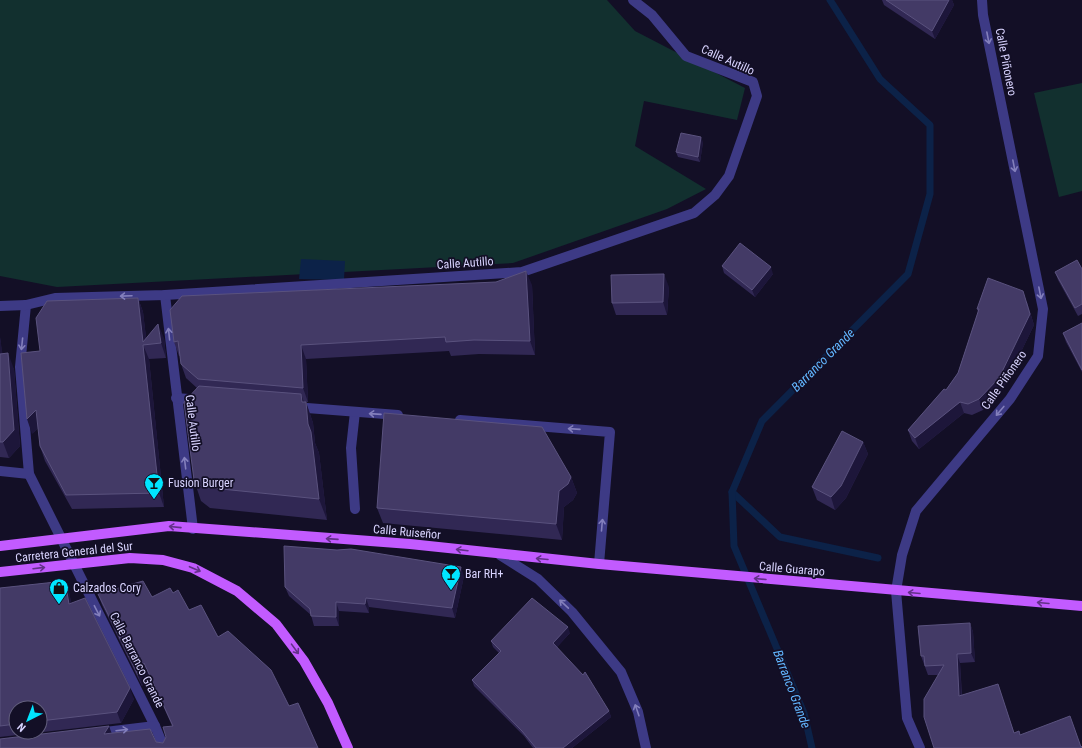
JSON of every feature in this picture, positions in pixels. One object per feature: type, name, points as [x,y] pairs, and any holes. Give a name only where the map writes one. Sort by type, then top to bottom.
[{"type":"main road","name":"Calle Ruiseñor","points":[[62,538],[169,526],[193,529],[410,544],[500,555]]},
{"type":"main road","name":"Carretera General del Sur","points":[[0,546],[62,538]]},
{"type":"main road","name":"Calle Guarapo","points":[[500,555],[799,583],[1082,606]]},
{"type":"main road","name":"Carretera General del Sur","points":[[0,572],[130,558],[163,560],[193,568],[237,591],[276,624],[304,661],[328,703],[348,748]]},
{"type":"street","name":"Calle Autillo","points":[[193,529],[176,398],[165,295],[522,272],[694,213],[715,195],[729,176],[757,96],[753,82],[686,56],[652,15],[633,0]]},
{"type":"street","name":"Calle Piñonero","points":[[920,748],[907,718],[896,591],[902,555],[916,511],[1010,398],[1038,356],[1043,309],[983,15],[982,0]]},
{"type":"street","points":[[0,306],[26,305],[55,298],[165,295]]},
{"type":"street","points":[[0,471],[29,474],[20,366],[26,305]]},
{"type":"street","points":[[176,398],[215,401]]},
{"type":"street","points":[[285,406],[409,416]]},
{"type":"street","points":[[354,510],[351,448],[355,412]]},
{"type":"street","points":[[448,419],[610,432],[599,564]]},
{"type":"street","name":"Calle Barranco Grande","points":[[29,474],[155,726],[164,748]]},
{"type":"street","name":"Calle Ruiseñor","points":[[500,555],[538,579],[572,612],[621,672],[638,712],[646,748]]},
{"type":"street","points":[[85,734],[155,726]]},
{"type":"green space","points":[[0,0],[607,0],[635,31],[745,88],[737,120],[644,101],[635,146],[706,189],[667,209],[513,263],[57,287],[0,276]]},
{"type":"green space","points":[[1082,83],[1082,191],[1059,197],[1034,93]]},
{"type":"water","points":[[301,259],[345,261],[344,280],[299,279]]},
{"type":"building","points":[[886,0],[949,0],[932,31]]},
{"type":"building","points":[[681,133],[701,137],[698,157],[676,152]]},
{"type":"building","points":[[740,243],[771,267],[752,290],[722,266]]},
{"type":"building","points":[[1077,260],[1082,269],[1082,304],[1075,308],[1055,272]]},
{"type":"building","points":[[526,271],[530,341],[474,340],[446,342],[445,337],[301,345],[303,388],[198,379],[181,364],[178,341],[174,342],[170,310],[182,296],[496,282]]},
{"type":"building","points":[[664,274],[663,302],[612,303],[611,275]]},
{"type":"building","points":[[988,278],[1023,291],[1030,314],[999,378],[979,399],[968,404],[960,402],[915,438],[908,430],[944,389],[946,390],[958,373]]},
{"type":"building","points":[[138,298],[143,342],[158,324],[161,343],[143,345],[159,493],[66,495],[40,446],[36,410],[27,419],[21,353],[40,351],[36,318],[47,301]]},
{"type":"building","points":[[1082,323],[1082,370],[1063,333]]},
{"type":"building","points":[[8,353],[14,430],[3,442],[0,442],[0,354]]},
{"type":"building","points":[[199,386],[301,394],[302,402],[306,402],[319,499],[202,487],[194,480],[184,402]]},
{"type":"building","points":[[384,413],[542,427],[571,477],[568,484],[559,491],[556,524],[377,508]]},
{"type":"building","points":[[842,431],[863,442],[841,486],[831,497],[812,487]]},
{"type":"building","points":[[284,546],[337,550],[351,549],[461,567],[452,608],[366,598],[365,604],[336,602],[336,617],[311,616],[310,609],[285,587]]},
{"type":"building","points":[[65,581],[69,604],[85,598],[130,688],[117,712],[48,720],[48,700],[8,700],[8,725],[0,726],[0,588]]},
{"type":"building","points":[[143,581],[152,597],[170,588],[173,593],[178,590],[189,610],[201,605],[218,637],[228,631],[271,670],[289,706],[298,703],[318,748],[0,748],[0,739],[48,740],[48,733],[109,726],[104,734],[150,729],[156,742],[163,743],[166,737],[163,727],[173,726],[144,663],[138,675],[98,594]]},
{"type":"building","points":[[532,598],[568,627],[553,643],[583,675],[585,672],[609,711],[563,748],[536,748],[522,731],[472,680],[501,651],[491,641]]},
{"type":"building","points":[[970,623],[971,653],[957,654],[959,696],[998,684],[1014,733],[1019,731],[1020,735],[1070,716],[1082,748],[934,748],[924,717],[924,699],[944,665],[925,666],[924,656],[921,656],[918,626]]},
{"type":"waterway","name":"Barranco Grande","points":[[812,748],[804,713],[734,546],[732,492],[762,421],[908,274],[930,194],[930,125],[880,79],[830,0]]},
{"type":"waterway","points":[[732,492],[780,537],[878,558]]},
{"type":"place","name":"Fusion Burger","points":[[154,500]]},
{"type":"place","name":"Bar RH+","points":[[451,591]]},
{"type":"place","name":"Calzados Cory","points":[[59,605]]}]
